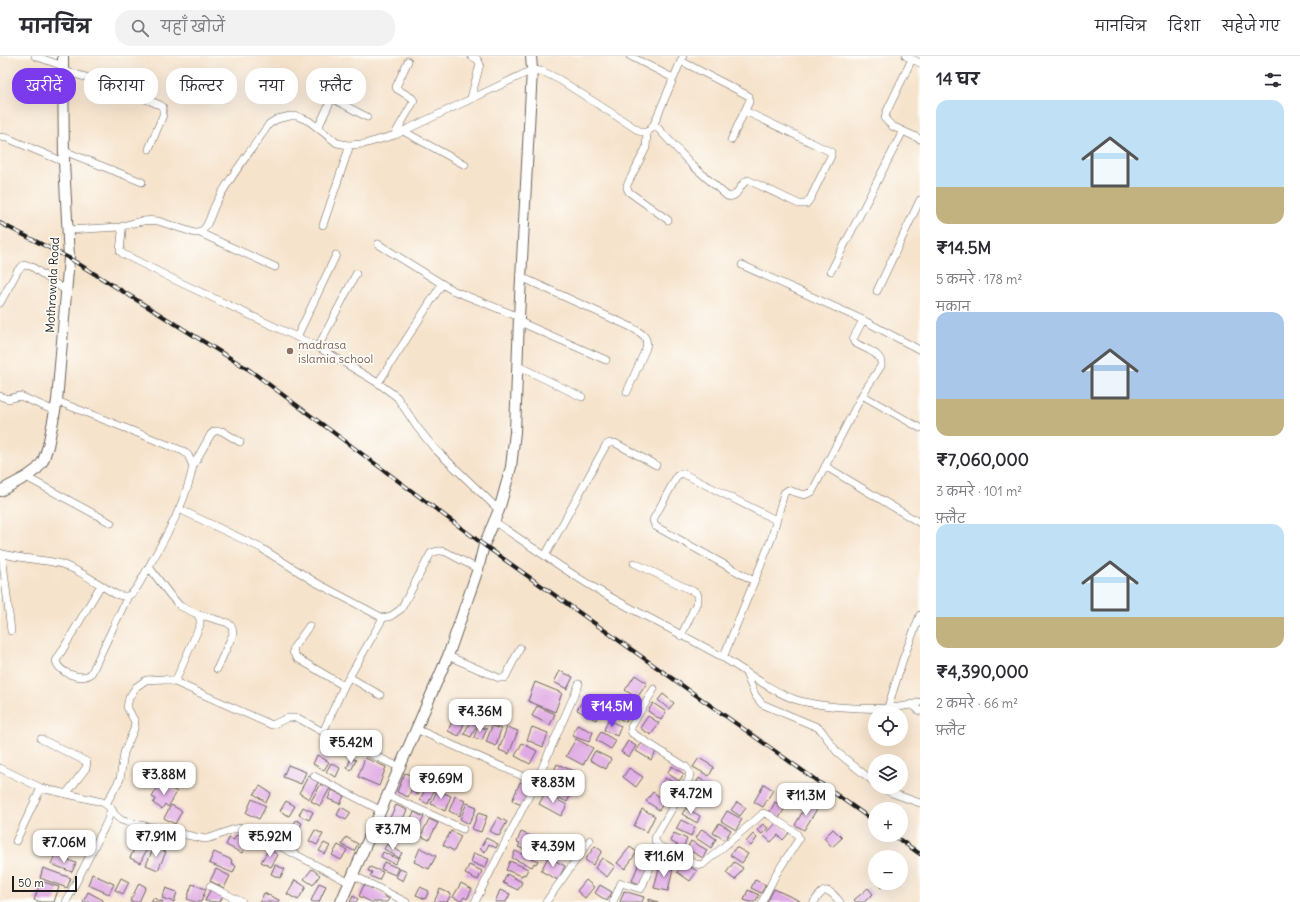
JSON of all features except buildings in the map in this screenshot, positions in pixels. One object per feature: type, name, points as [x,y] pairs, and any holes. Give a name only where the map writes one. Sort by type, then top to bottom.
[{"type":"main road","points":[[341,902],[448,656],[478,569],[484,544],[500,510],[511,467],[515,432],[521,277],[532,70],[531,56]]},
{"type":"main road","name":"Mothrowala Road","points":[[0,491],[26,477],[37,469],[43,461],[48,446],[56,406],[69,258],[64,162],[63,64]]},
{"type":"street","points":[[35,56],[63,64],[147,99],[163,108],[163,115],[149,150]]},
{"type":"street","points":[[471,56],[477,59],[480,64],[471,98]]},
{"type":"street","points":[[630,56],[673,78]]},
{"type":"street","points":[[920,63],[909,57],[885,116],[887,122],[920,139]]},
{"type":"street","points":[[200,233],[204,230],[227,185],[269,124],[277,119],[297,116],[309,121],[337,143],[350,145],[375,142],[395,135],[532,70],[542,71],[550,75],[642,132],[647,132],[654,124],[682,58],[747,94],[750,98],[731,140]]},
{"type":"street","points":[[395,135],[414,101],[396,87],[408,61]]},
{"type":"street","points":[[318,128],[331,100],[335,100],[367,117]]},
{"type":"street","points":[[654,124],[692,165],[727,196],[734,196],[744,182],[748,180],[799,204],[806,204],[810,199],[831,156],[831,152],[745,111]]},
{"type":"street","points":[[403,131],[465,165]]},
{"type":"street","points":[[831,271],[903,131]]},
{"type":"street","points":[[647,132],[646,148],[627,185],[627,188],[629,192],[668,220]]},
{"type":"street","points":[[0,137],[7,138],[64,162]]},
{"type":"street","points":[[322,225],[350,145]]},
{"type":"street","points":[[64,151],[142,182]]},
{"type":"street","points":[[877,291],[920,200]]},
{"type":"street","points":[[68,230],[120,227],[138,221],[158,221],[195,234],[200,233],[275,267]]},
{"type":"street","points":[[120,227],[122,232],[120,251],[123,254],[318,347],[378,383],[397,397],[417,427],[434,448],[500,510]]},
{"type":"street","points":[[378,244],[459,294],[520,320],[606,360]]},
{"type":"street","points":[[297,337],[336,256]]},
{"type":"street","points":[[0,304],[18,270],[24,265],[31,266],[66,291]]},
{"type":"street","points":[[742,265],[863,320],[920,350]]},
{"type":"street","points":[[318,347],[356,274]]},
{"type":"street","points":[[521,277],[644,334],[648,342],[627,392]]},
{"type":"street","points":[[378,383],[442,284]]},
{"type":"street","points":[[723,658],[773,533],[785,491],[790,490],[804,495],[812,492],[862,395],[881,366],[878,356],[854,342],[853,339],[863,320]]},
{"type":"street","points":[[518,366],[582,396]]},
{"type":"street","points":[[862,395],[920,428]]},
{"type":"street","points":[[0,396],[8,399],[20,396],[56,406],[183,451],[188,455],[193,466]]},
{"type":"street","points":[[11,631],[1,553],[14,557],[58,563],[76,570],[115,594],[122,597],[128,596],[134,592],[180,509],[193,466],[211,434],[215,431],[222,431],[240,442]]},
{"type":"street","points":[[545,556],[606,445],[615,443],[656,465]]},
{"type":"street","points":[[825,466],[920,523]]},
{"type":"street","points":[[754,581],[655,526],[653,520],[677,476],[682,473],[776,520]]},
{"type":"street","points":[[26,477],[111,523]]},
{"type":"street","points":[[180,509],[261,548],[315,582],[383,618],[391,616],[401,609],[431,553],[441,550],[478,569]]},
{"type":"street","points":[[495,522],[589,584],[723,658],[781,693],[797,700],[851,708],[868,708]]},
{"type":"street","points":[[634,563],[697,593],[698,600],[681,636]]},
{"type":"street","points":[[148,567],[180,606],[197,614],[228,623],[232,627],[233,634],[217,669]]},
{"type":"street","points":[[101,585],[56,661],[59,667],[76,676],[83,677],[92,674],[128,596]]},
{"type":"street","points":[[175,682],[200,625],[200,619],[197,614]]},
{"type":"street","points":[[888,706],[903,659],[920,615]]},
{"type":"street","points":[[323,732],[344,686],[383,618]]},
{"type":"street","points":[[308,626],[294,647],[294,656],[344,686]]},
{"type":"street","points":[[448,656],[499,678],[504,678],[520,648]]},
{"type":"street","points":[[745,671],[755,695],[762,704],[817,727],[821,730],[837,752],[868,777]]},
{"type":"street","points":[[349,677],[380,695]]},
{"type":"street","points":[[66,902],[108,819],[108,806],[120,779],[124,753],[134,729],[134,722],[127,707],[129,698],[136,687],[146,680],[164,679],[175,682],[269,725],[274,725],[287,718],[294,717],[399,767]]},
{"type":"street","points":[[475,902],[536,782],[580,684]]},
{"type":"street","points":[[654,689],[630,731],[632,734],[686,767],[690,774],[689,779],[655,838],[655,841],[659,846],[696,864],[702,865],[760,816],[763,814],[769,815],[796,833],[799,839],[776,874],[762,902]]},
{"type":"street","points":[[896,706],[920,702]]},
{"type":"street","points":[[911,704],[920,711]]},
{"type":"street","points":[[416,729],[536,782]]},
{"type":"street","points":[[41,739],[87,762],[86,768],[66,794]]},
{"type":"street","points":[[0,768],[41,788],[97,801],[108,806],[115,815],[127,822],[205,839],[239,828],[248,829],[352,879],[406,902]]},
{"type":"street","points":[[314,776],[380,810]]},
{"type":"street","points":[[16,841],[41,788]]},
{"type":"street","points":[[895,794],[920,803]]},
{"type":"street","points":[[387,795],[464,829]]},
{"type":"street","points":[[546,902],[590,840]]},
{"type":"street","points":[[613,902],[621,883],[642,889],[659,846]]},
{"type":"street","points":[[210,886],[242,902]]},
{"type":"street","points":[[814,902],[822,891],[826,890],[830,891],[840,902]]},
{"type":"railway","points":[[0,223],[69,258],[251,371],[484,545],[868,817]]},
{"type":"railway","points":[[903,842],[920,854]]},
{"type":"place","name":"madrasa islamia school","points":[[290,351]]}]
